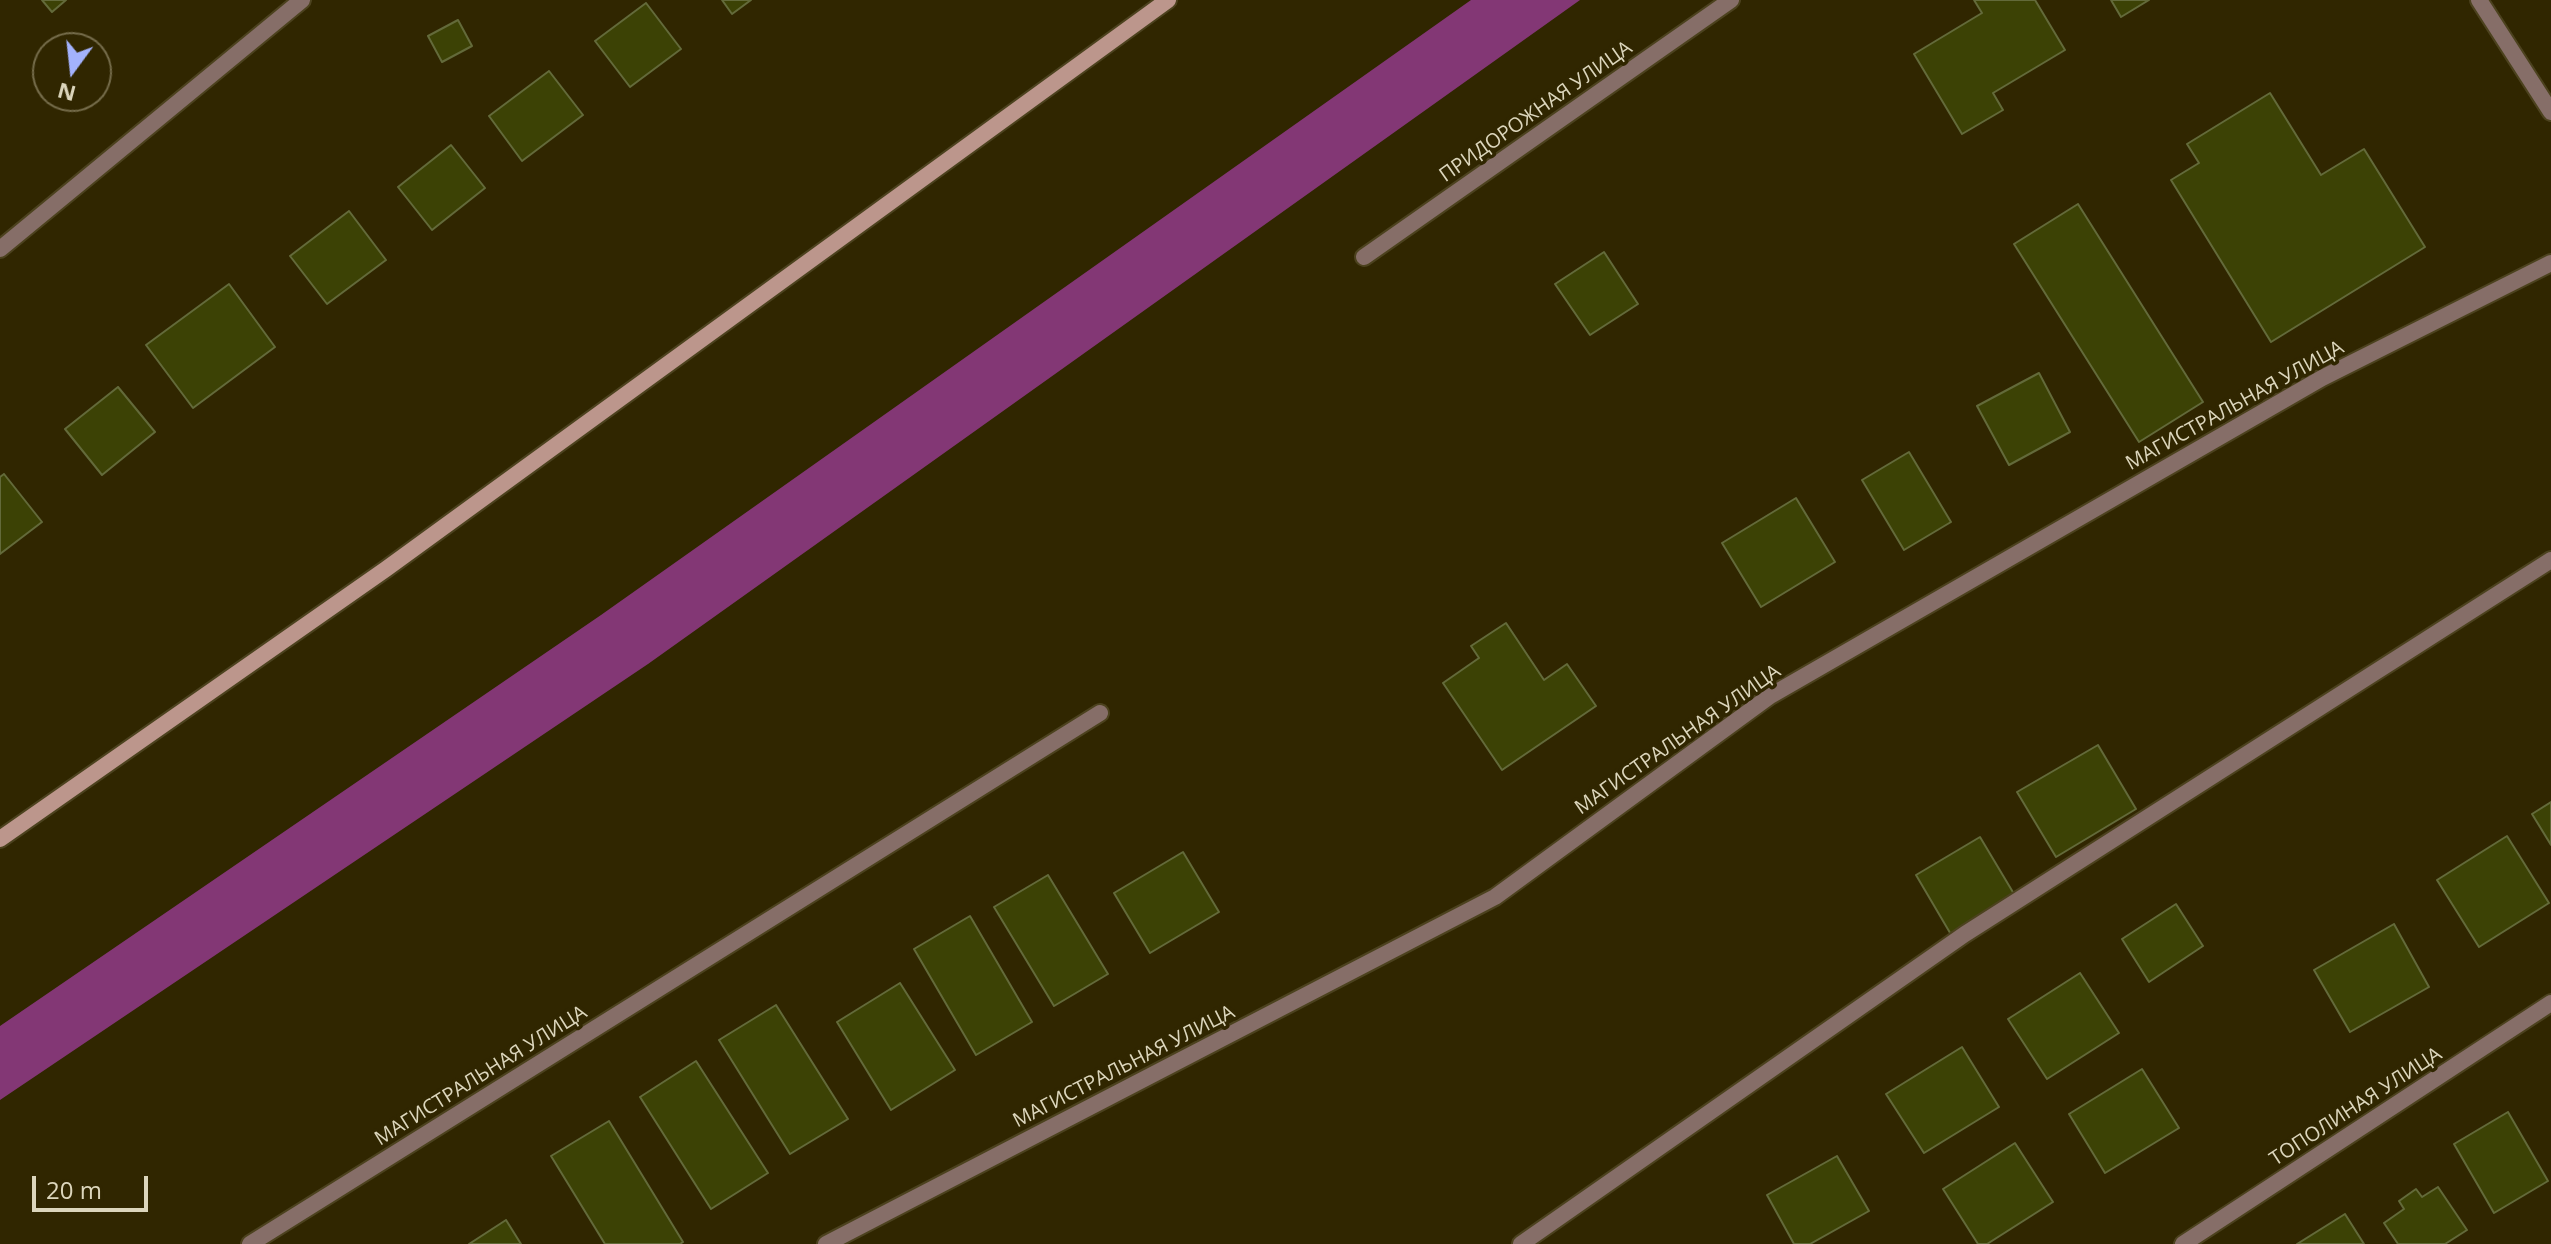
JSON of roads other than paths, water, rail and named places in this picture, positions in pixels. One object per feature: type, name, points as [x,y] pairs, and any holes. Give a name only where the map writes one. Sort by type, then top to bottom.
[{"type":"main road","points":[[0,839],[386,569],[1168,0]]},
{"type":"street","points":[[0,249],[302,0]]},
{"type":"street","name":"ПРИДОРОЖНАЯ УЛИЦА","points":[[1364,257],[1731,0]]},
{"type":"street","points":[[2479,0],[2551,112]]},
{"type":"street","name":"МАГИСТРАЛЬНАЯ УЛИЦА","points":[[826,1244],[1495,897],[1770,696],[2322,378],[2551,263]]},
{"type":"street","points":[[1521,1244],[1965,934],[2551,560]]},
{"type":"street","name":"МАГИСТРАЛЬНАЯ УЛИЦА","points":[[250,1244],[1100,713]]},
{"type":"street","name":"ТОПОЛИНАЯ УЛИЦА","points":[[2183,1244],[2551,1003]]}]
